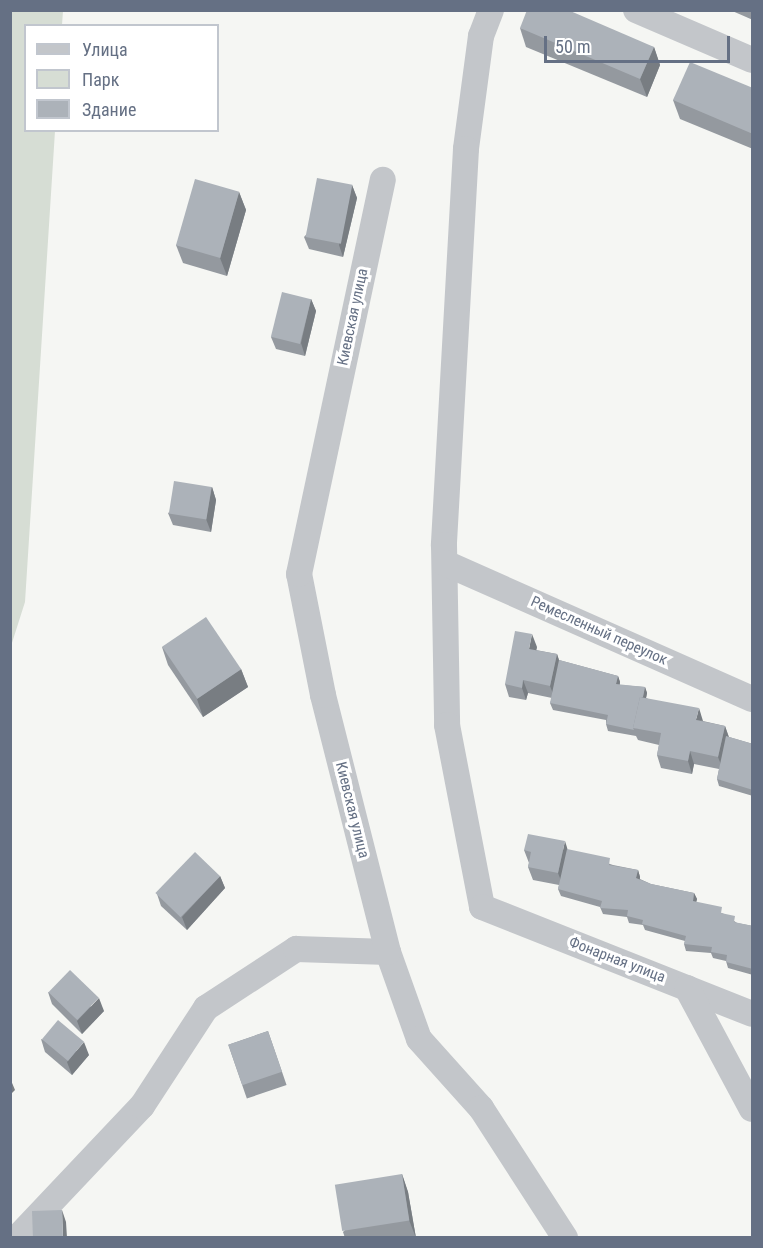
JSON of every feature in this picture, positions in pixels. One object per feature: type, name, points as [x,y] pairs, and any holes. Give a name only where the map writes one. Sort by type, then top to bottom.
[{"type":"street","points":[[445,563],[466,149],[481,36],[491,10]]},
{"type":"street","points":[[636,10],[753,60]]},
{"type":"street","name":"Киевская улица","points":[[383,180],[299,574],[323,695],[388,952],[419,1039],[482,1108],[565,1238]]},
{"type":"street","name":"Ремесленный переулок","points":[[445,563],[753,699]]},
{"type":"street","name":"Фонарная улица","points":[[445,563],[447,726],[482,907],[753,1014]]},
{"type":"street","points":[[17,1238],[142,1106],[206,1008],[296,949],[388,952]]},
{"type":"street","points":[[687,988],[745,1080],[753,1108]]},
{"type":"green space","points":[[11,10],[63,11],[62,24],[24,24],[24,132],[55,132],[25,602],[11,646]]},
{"type":"building","points":[[527,10],[568,10],[654,47],[640,79],[520,28]]},
{"type":"building","points":[[690,62],[753,88],[753,134],[673,100]]},
{"type":"building","points":[[317,178],[352,185],[341,244],[306,237]]},
{"type":"building","points":[[195,179],[239,192],[220,258],[176,245]]},
{"type":"building","points":[[282,292],[311,299],[300,344],[271,337]]},
{"type":"building","points":[[174,481],[212,487],[206,520],[169,514]]},
{"type":"building","points":[[206,617],[241,669],[197,699],[162,647]]},
{"type":"building","points":[[515,631],[532,634],[529,649],[557,654],[550,686],[523,680],[522,688],[505,684]]},
{"type":"building","points":[[559,660],[618,676],[616,684],[645,687],[643,697],[640,697],[634,730],[606,724],[608,715],[550,703]]},
{"type":"building","points":[[640,697],[699,708],[696,720],[725,726],[718,757],[690,751],[688,761],[657,755],[661,733],[633,728]]},
{"type":"building","points":[[726,736],[753,744],[753,790],[717,779]]},
{"type":"building","points":[[528,834],[565,841],[558,873],[528,867],[531,852],[524,850]]},
{"type":"building","points":[[567,849],[610,858],[609,865],[638,870],[636,878],[651,884],[694,893],[693,901],[722,907],[721,913],[735,916],[734,922],[753,926],[753,969],[726,962],[727,955],[711,952],[712,947],[684,944],[686,936],[642,924],[643,920],[627,916],[628,910],[600,908],[602,901],[558,889]]},
{"type":"building","points":[[195,852],[220,876],[181,917],[155,893]]},
{"type":"building","points":[[70,970],[99,998],[77,1020],[48,992]]},
{"type":"building","points":[[58,1020],[84,1042],[68,1061],[42,1039]]},
{"type":"building","points":[[268,1031],[282,1072],[242,1085],[228,1045]]},
{"type":"building","points":[[402,1174],[409,1220],[342,1231],[335,1185]]},
{"type":"building","points":[[62,1210],[63,1238],[33,1238],[32,1211]]}]
